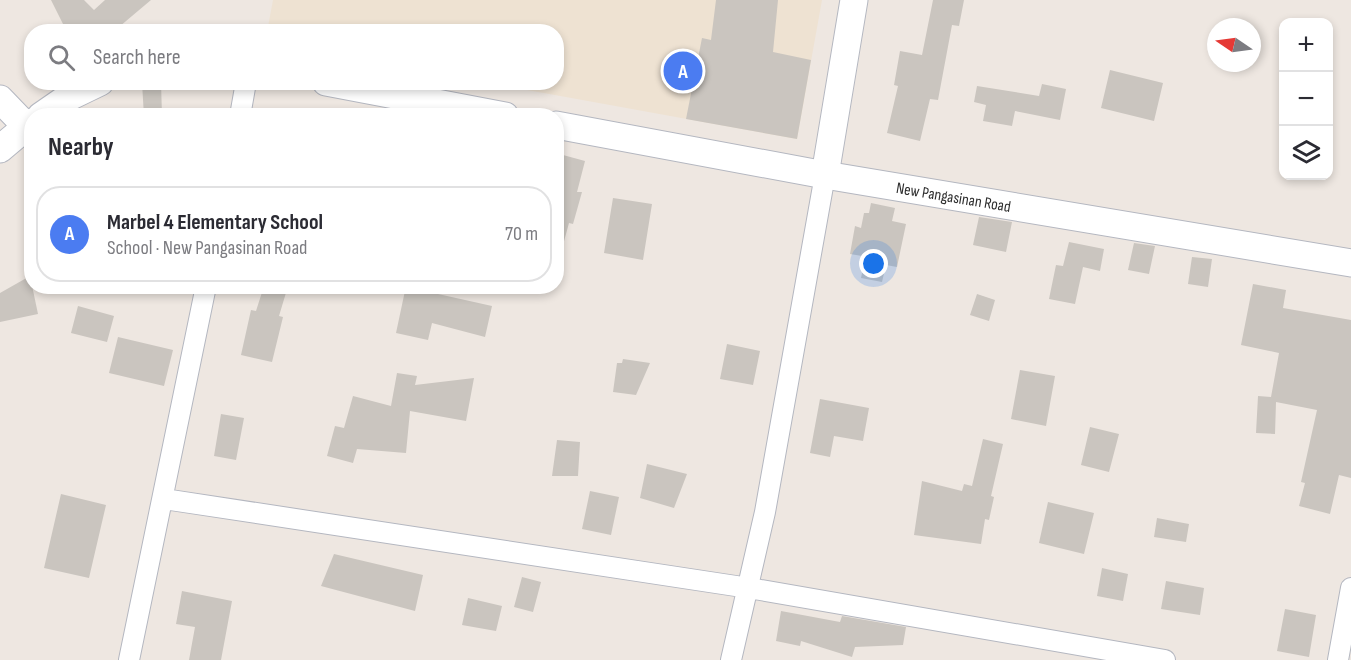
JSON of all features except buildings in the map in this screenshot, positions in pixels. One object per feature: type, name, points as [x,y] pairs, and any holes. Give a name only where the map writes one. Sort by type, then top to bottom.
[{"type":"main road","points":[[825,175],[854,0]]},
{"type":"main road","points":[[52,108],[84,90]]},
{"type":"main road","points":[[368,90],[463,108]]},
{"type":"main road","points":[[0,99],[24,115]]},
{"type":"main road","name":"New Pangasinan Road","points":[[564,126],[825,175],[1351,263]]},
{"type":"main road","points":[[0,149],[24,129]]},
{"type":"street","points":[[241,108],[245,90]]},
{"type":"street","points":[[731,660],[765,512],[825,175]]},
{"type":"street","points":[[129,660],[204,294]]},
{"type":"street","points":[[164,499],[749,588],[1165,660]]},
{"type":"street","points":[[1338,660],[1351,588]]},
{"type":"shaded area","points":[[273,0],[822,0],[797,139],[527,90],[564,90],[564,24],[268,24]]},
{"type":"place","name":"Marbel 4 Elementary School","points":[[683,71]]}]
